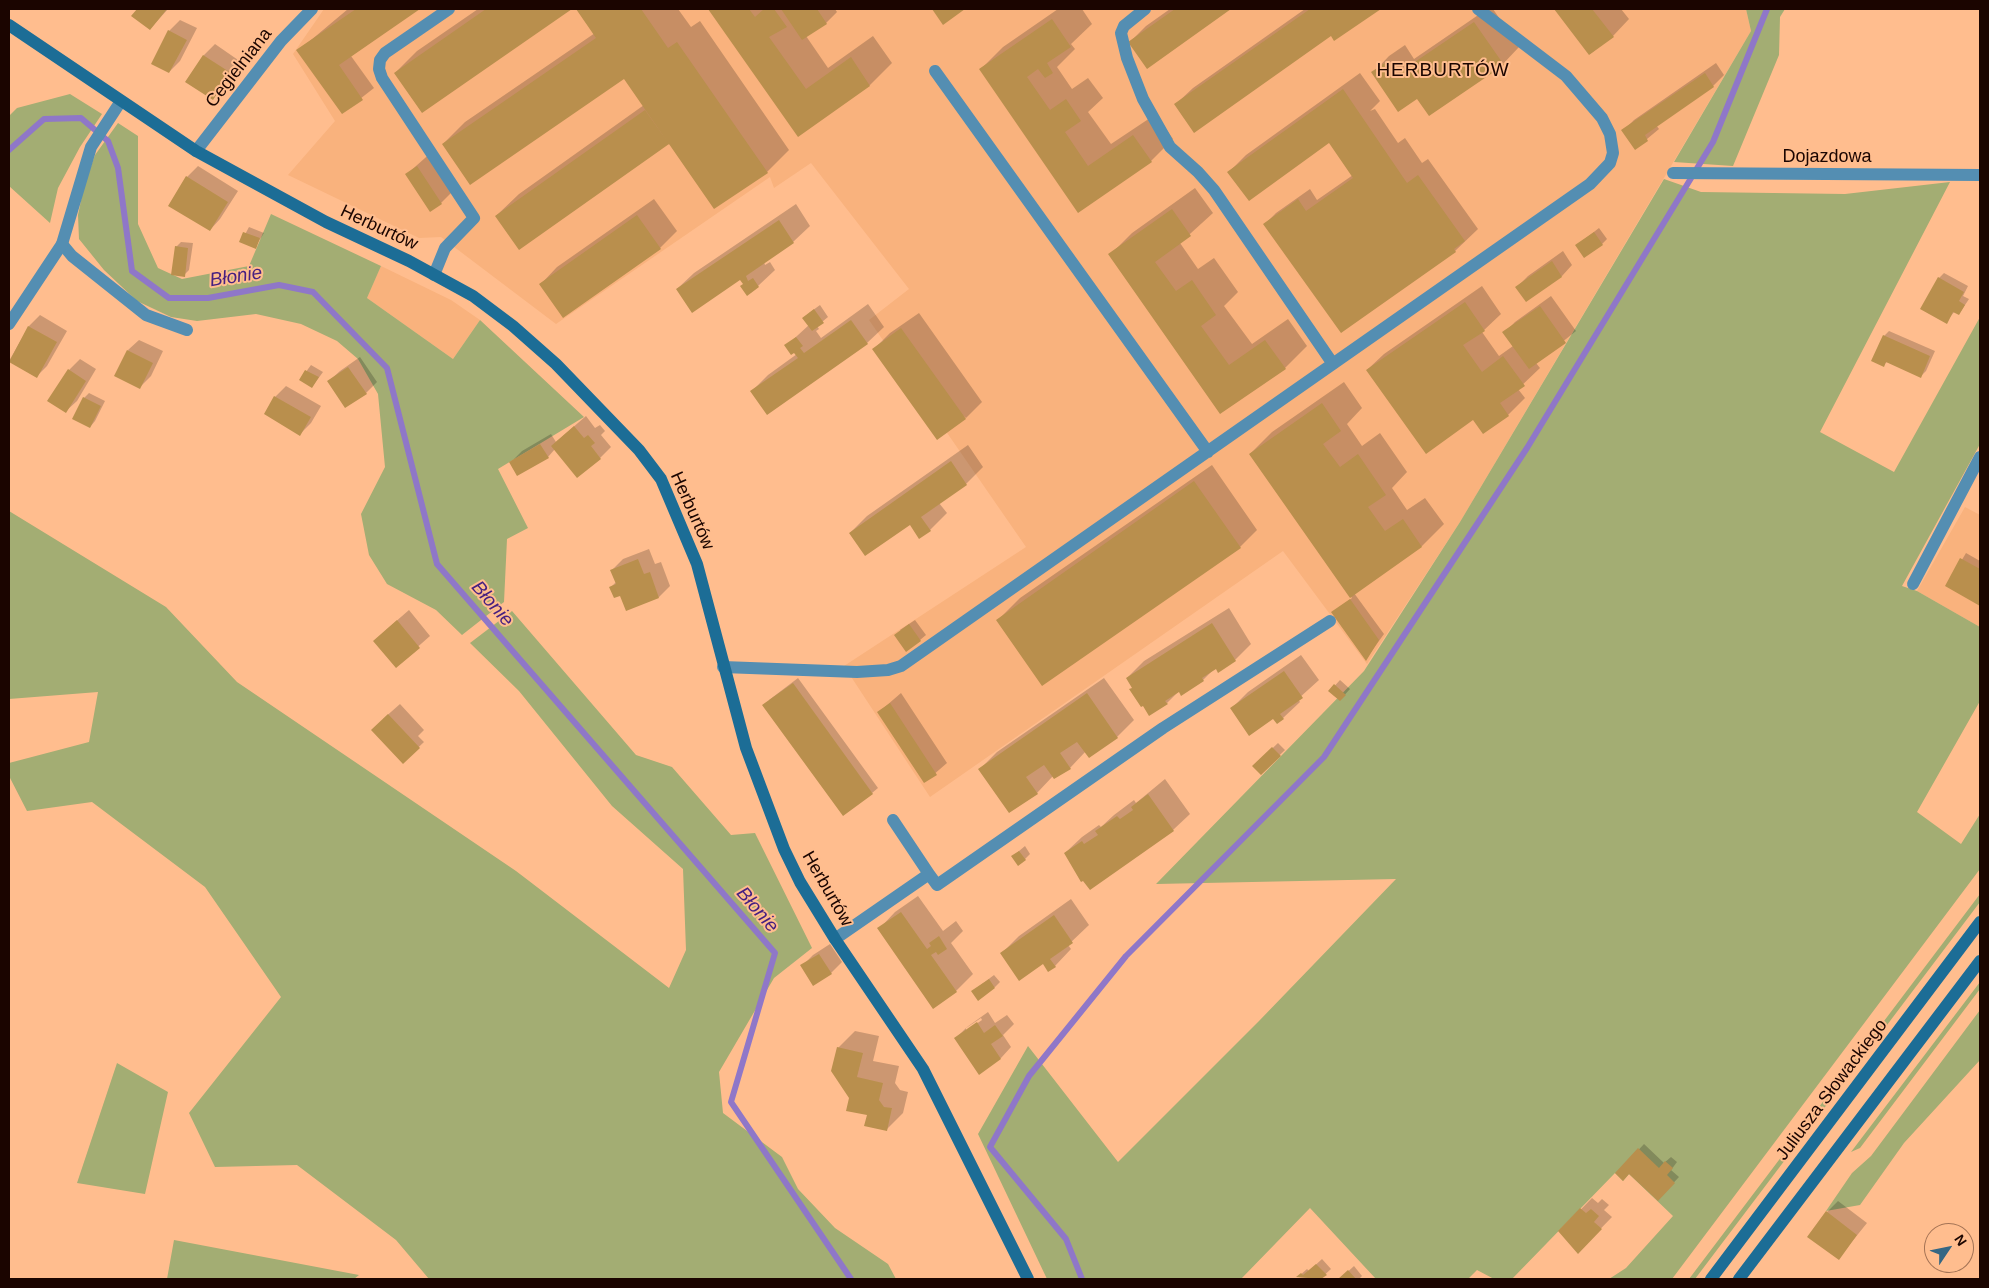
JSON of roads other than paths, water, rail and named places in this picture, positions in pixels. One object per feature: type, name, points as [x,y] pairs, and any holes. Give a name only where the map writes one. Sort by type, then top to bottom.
[{"type":"street","name":"Cegielniana","points":[[196,151],[281,41],[312,9]]},
{"type":"street","points":[[434,275],[445,248],[474,218],[382,78],[379,69],[380,60],[386,53],[449,9]]},
{"type":"street","points":[[1145,9],[1132,18],[1121,33],[1127,58],[1143,99],[1170,147],[1198,172],[1214,190],[1333,364]]},
{"type":"street","points":[[724,667],[857,672],[888,670],[901,666],[1590,184],[1610,163],[1613,152],[1610,134],[1602,118],[1566,76],[1478,9]]},
{"type":"street","name":"Herburtów","points":[[9,25],[196,151],[326,222],[473,296],[513,326],[549,357],[639,450],[661,479],[697,564],[746,748],[773,823],[800,882],[835,939],[923,1070],[1028,1279]]},
{"type":"street","points":[[935,71],[1208,452]]},
{"type":"street","points":[[9,324],[62,244],[91,147],[122,101]]},
{"type":"street","name":"Dojazdowa","points":[[1674,173],[1980,176]]},
{"type":"street","points":[[62,244],[72,256],[146,315],[187,330]]},
{"type":"street","points":[[1913,584],[1980,457]]},
{"type":"street","points":[[892,820],[937,885],[1163,728],[1330,621]]},
{"type":"street","points":[[835,939],[929,874]]},
{"type":"street","name":"Juliusza Słowackiego","points":[[1711,1279],[1980,922]]},
{"type":"street","points":[[1739,1279],[1980,961]]},
{"type":"waterway","points":[[1082,1279],[1066,1239],[990,1147],[1029,1076],[1126,956],[1324,757],[1527,448],[1713,142],[1767,9]]},
{"type":"waterway","name":"Błonie","points":[[9,150],[44,119],[81,118],[108,141],[118,168],[132,271],[169,298],[208,298],[279,285],[313,292],[387,368],[437,564],[775,953],[731,1102],[851,1279]]},
{"type":"district","name":"HERBURTÓW","points":[[1443,71]]}]
